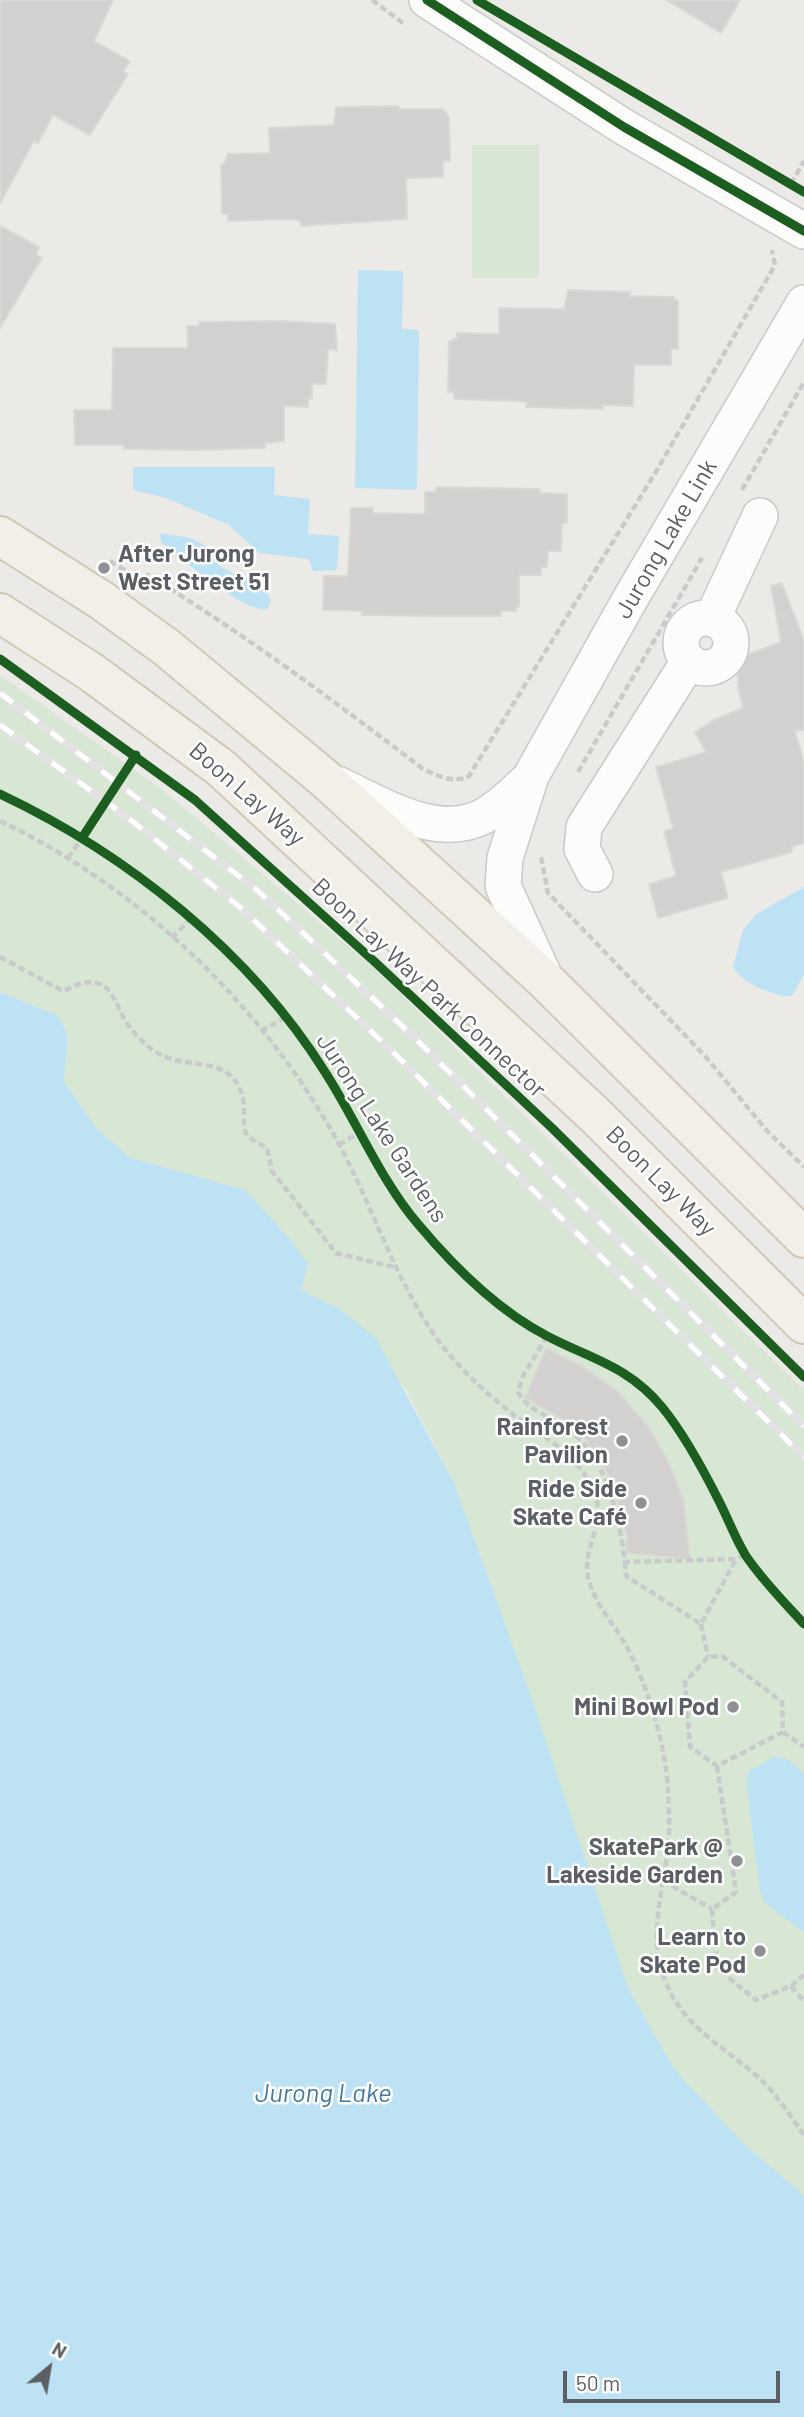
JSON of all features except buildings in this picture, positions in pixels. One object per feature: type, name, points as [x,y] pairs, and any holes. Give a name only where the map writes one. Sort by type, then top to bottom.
[{"type":"main road","points":[[0,536],[101,600],[166,648],[324,778],[548,983],[804,1238]]},
{"type":"main road","name":"Boon Lay Way","points":[[0,613],[91,672],[221,768],[596,1116],[804,1324]]},
{"type":"street","points":[[420,15],[624,127],[804,231]]},
{"type":"street","name":"Jurong Lake Link","points":[[548,983],[503,886],[505,858],[531,776],[629,601],[804,303]]},
{"type":"street","points":[[774,353],[804,331]]},
{"type":"street","points":[[595,874],[582,849],[584,827],[689,661],[682,647],[684,631],[696,620],[712,619],[750,504]]},
{"type":"street","name":"Jurong Lake Link","points":[[324,778],[430,825],[474,821],[487,815],[531,776]]},
{"type":"path","points":[[372,0],[420,15]]},
{"type":"path","points":[[779,177],[794,186],[804,161]]},
{"type":"path","points":[[110,561],[144,582],[148,575],[282,661],[423,769],[443,778],[462,780],[469,776],[657,470],[775,265],[770,243]]},
{"type":"path","points":[[750,504],[804,382]]},
{"type":"path","points":[[574,778],[706,552]]},
{"type":"path","points":[[0,821],[68,858],[173,938],[218,981],[302,1084],[339,1145],[431,1330],[469,1376],[507,1410],[576,1462],[594,1491],[600,1518],[587,1560],[588,1577],[596,1602],[626,1644],[643,1682],[668,1785],[668,1843],[657,1947],[663,1976],[679,2009],[709,2041],[760,2078],[804,2135]]},
{"type":"path","points":[[68,858],[88,827]]},
{"type":"path","points":[[72,832],[92,845]]},
{"type":"path","points":[[540,849],[548,893],[705,1056],[768,1132],[804,1167]]},
{"type":"path","points":[[181,912],[199,928]]},
{"type":"path","points":[[173,938],[190,919]]},
{"type":"path","points":[[0,957],[64,991],[82,983],[94,982],[107,988],[138,1038],[158,1054],[179,1063],[208,1066],[230,1075],[244,1093],[247,1113],[244,1126],[247,1135],[267,1148],[272,1171],[336,1253],[398,1268]]},
{"type":"path","points":[[261,1031],[286,1017]]},
{"type":"path","points":[[339,1145],[360,1132]]},
{"type":"path","points":[[536,1329],[559,1341]]},
{"type":"path","points":[[547,1336],[523,1376],[518,1392],[523,1401],[568,1428],[588,1450],[611,1492],[626,1576],[701,1624]]},
{"type":"path","points":[[576,1462],[588,1450]]},
{"type":"path","points":[[708,1657],[701,1624],[741,1557],[740,1544]]},
{"type":"path","points":[[625,1562],[741,1557],[754,1566]]},
{"type":"path","points":[[712,1909],[736,1892],[717,1766],[690,1747],[685,1682],[708,1657],[722,1657],[782,1702],[783,1732]]},
{"type":"path","points":[[783,1732],[804,1747]]},
{"type":"path","points":[[717,1766],[783,1732]]},
{"type":"path","points":[[663,1881],[712,1909]]},
{"type":"path","points":[[712,1909],[717,1968],[756,2000],[790,1986],[804,1975]]},
{"type":"path","points":[[790,1986],[804,2001]]},
{"type":"green space","points":[[472,145],[539,145],[539,278],[472,278]]},
{"type":"green space","points":[[0,675],[163,790],[373,967],[804,1390],[804,2195],[744,2144],[675,2070],[629,1990],[530,1693],[454,1483],[407,1391],[338,1308],[300,1290],[245,1190],[131,1158],[97,1129],[64,1082],[68,1037],[59,1016],[0,992]]},
{"type":"water","points":[[358,270],[403,271],[402,329],[419,330],[417,490],[355,488]]},
{"type":"water","points":[[133,467],[275,467],[274,495],[310,499],[308,534],[339,536],[337,570],[313,571],[309,559],[259,553],[229,525],[166,498],[133,490]]},
{"type":"water","points":[[160,533],[190,538],[206,546],[219,566],[267,590],[271,602],[267,609],[244,603],[213,583],[161,542]]},
{"type":"water","points":[[804,887],[804,975],[792,996],[785,996],[759,988],[743,978],[733,967],[743,930],[755,915]]},
{"type":"water","name":"Jurong Lake","points":[[0,992],[59,1016],[68,1037],[64,1082],[97,1129],[131,1158],[245,1190],[290,1239],[308,1264],[301,1290],[338,1308],[376,1338],[454,1483],[530,1693],[629,1990],[675,2070],[744,2144],[804,2195],[804,2417],[0,2417]]},
{"type":"water","points":[[774,1757],[785,1758],[804,1773],[804,1932],[765,1903],[760,1892],[746,1781],[749,1771]]},
{"type":"railway","points":[[0,693],[257,890],[414,1037],[804,1426]]},
{"type":"railway","points":[[0,725],[127,817],[241,908],[397,1056],[804,1457]]},
{"type":"cycle path","points":[[427,0],[624,127],[804,231]]},
{"type":"cycle path","points":[[477,0],[804,192]]},
{"type":"cycle path","name":"Boon Lay Way Park Connector","points":[[0,659],[195,800],[376,963],[552,1128],[804,1377]]},
{"type":"cycle path","points":[[82,838],[136,755]]},
{"type":"cycle path","name":"Jurong Lake Gardens","points":[[0,794],[94,846],[139,877],[223,947],[295,1028],[325,1072],[392,1189],[446,1256],[511,1314],[547,1336],[622,1373],[649,1393],[662,1407],[701,1466],[746,1556],[804,1624]]},
{"type":"place","name":"After Jurong West Street 51","points":[[104,568]]},
{"type":"place","name":"Rainforest Pavilion","points":[[622,1441]]},
{"type":"place","name":"Ride Side Skate Café","points":[[641,1503]]},
{"type":"place","name":"Mini Bowl Pod","points":[[733,1707]]},
{"type":"place","name":"SkatePark @ Lakeside Garden","points":[[737,1861]]},
{"type":"place","name":"Learn to Skate Pod","points":[[760,1951]]}]
